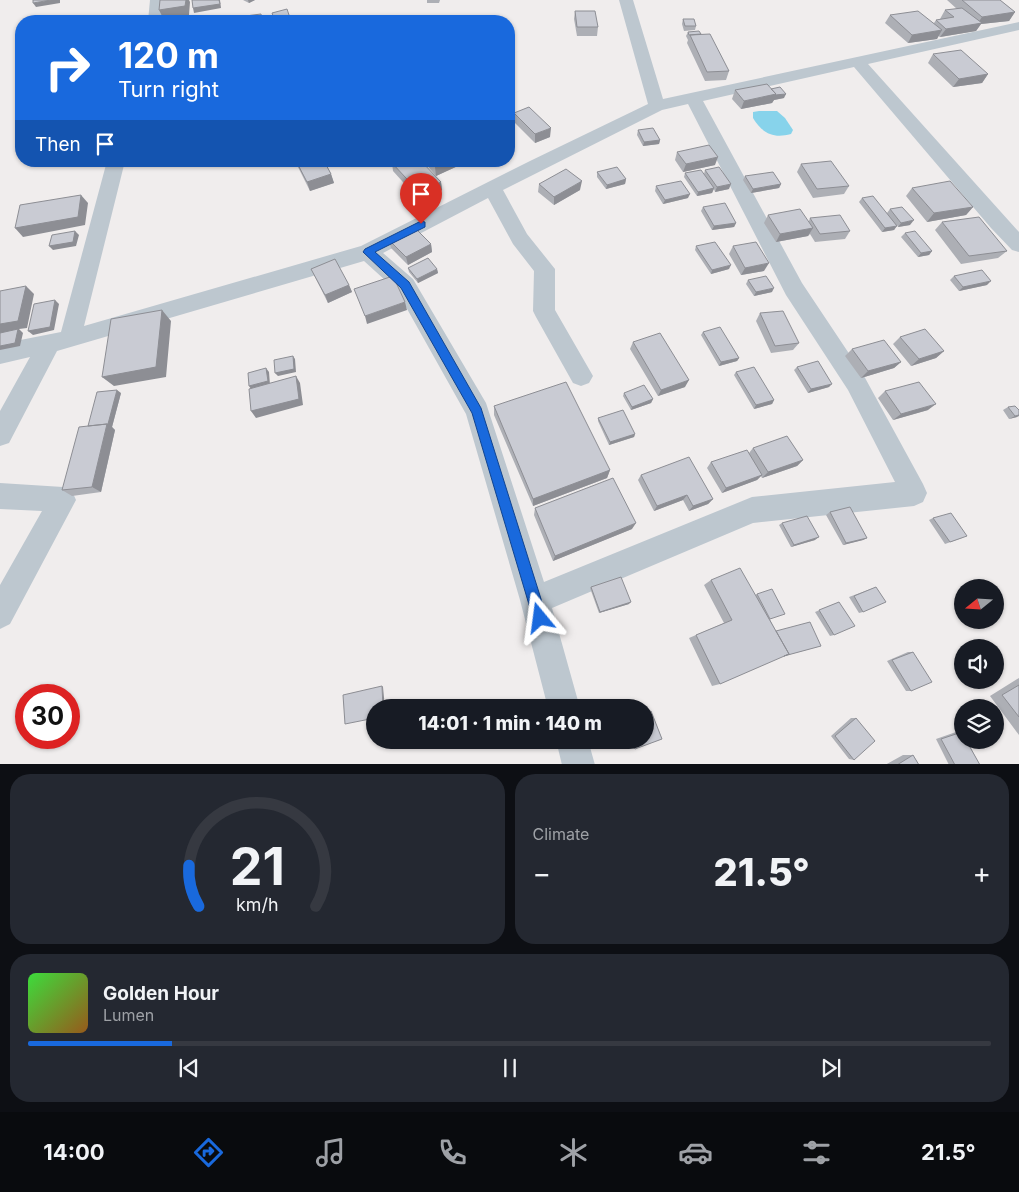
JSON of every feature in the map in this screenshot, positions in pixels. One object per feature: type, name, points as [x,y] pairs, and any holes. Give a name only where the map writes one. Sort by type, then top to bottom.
[{"type":"street","points":[[156,15],[157,0]]},
{"type":"street","points":[[626,0],[658,106]]},
{"type":"street","points":[[0,354],[59,342],[368,252],[536,165],[658,106],[1019,26]]},
{"type":"street","points":[[858,62],[931,145],[981,206],[1019,245]]},
{"type":"street","points":[[535,600],[752,510],[914,493],[856,383],[794,289],[693,98]]},
{"type":"street","points":[[0,434],[59,342],[98,225],[114,167]]},
{"type":"street","points":[[492,188],[520,239],[545,269],[544,310],[581,376]]},
{"type":"street","points":[[368,252],[405,285],[477,412],[535,600],[562,699]]},
{"type":"street","points":[[0,496],[63,500],[0,614]]},
{"type":"street","points":[[575,749],[579,764]]},
{"type":"water","points":[[777,111],[785,118],[793,130],[791,134],[779,136],[764,131],[753,118],[753,112]]},
{"type":"building","points":[[33,0],[51,0],[33,3]]},
{"type":"building","points":[[160,0],[186,0],[185,6],[159,10]]},
{"type":"building","points":[[192,0],[219,0],[220,4],[193,8]]},
{"type":"building","points":[[962,0],[1000,0],[1015,12],[982,17]]},
{"type":"building","points":[[962,8],[982,23],[946,29],[936,20],[954,17],[945,10]]},
{"type":"building","points":[[287,9],[289,15],[273,15],[272,13]]},
{"type":"building","points":[[575,11],[595,11],[598,27],[577,27]]},
{"type":"building","points":[[918,11],[942,30],[912,35],[890,15]]},
{"type":"building","points":[[683,19],[694,19],[696,26],[685,26]]},
{"type":"building","points":[[699,31],[701,34],[689,35],[688,32]]},
{"type":"building","points":[[710,34],[729,71],[707,72],[690,35]]},
{"type":"building","points":[[961,50],[988,74],[959,79],[933,54]]},
{"type":"building","points":[[767,84],[776,94],[744,101],[735,90]]},
{"type":"building","points":[[780,87],[786,94],[775,95],[771,89]]},
{"type":"building","points":[[529,107],[551,128],[535,134],[515,113]]},
{"type":"building","points":[[653,128],[660,140],[644,142],[638,130]]},
{"type":"building","points":[[709,145],[718,157],[686,164],[677,152]]},
{"type":"building","points":[[831,161],[849,186],[817,189],[801,164]]},
{"type":"building","points":[[299,167],[327,167],[331,174],[307,182]]},
{"type":"building","points":[[396,167],[427,167],[441,182],[419,192]]},
{"type":"building","points":[[617,167],[626,179],[607,185],[597,172]]},
{"type":"building","points":[[719,167],[731,184],[717,187],[705,170]]},
{"type":"building","points":[[566,169],[582,181],[554,197],[539,184]]},
{"type":"building","points":[[701,170],[714,188],[698,192],[685,173]]},
{"type":"building","points":[[773,172],[781,184],[753,189],[745,176]]},
{"type":"building","points":[[681,181],[690,194],[665,200],[656,186]]},
{"type":"building","points":[[950,181],[973,207],[934,213],[912,188]]},
{"type":"building","points":[[81,195],[78,217],[15,228],[20,205]]},
{"type":"building","points":[[873,196],[897,226],[885,228],[862,198]]},
{"type":"building","points":[[725,203],[736,223],[714,226],[703,207]]},
{"type":"building","points":[[902,207],[914,220],[901,223],[890,209]]},
{"type":"building","points":[[800,209],[813,228],[780,234],[768,215]]},
{"type":"building","points":[[840,215],[850,231],[820,234],[810,218]]},
{"type":"building","points":[[979,217],[1007,251],[969,256],[942,222]]},
{"type":"building","points":[[414,227],[431,244],[406,257],[389,240]]},
{"type":"building","points":[[75,231],[73,242],[49,246],[52,235]]},
{"type":"building","points":[[915,231],[932,251],[921,253],[905,233]]},
{"type":"building","points":[[715,242],[731,265],[712,270],[696,246]]},
{"type":"building","points":[[756,242],[769,263],[745,268],[733,246]]},
{"type":"building","points":[[428,258],[437,269],[417,279],[408,268]]},
{"type":"building","points":[[335,259],[349,285],[325,295],[311,269]]},
{"type":"building","points":[[982,270],[991,281],[963,287],[954,276]]},
{"type":"building","points":[[393,276],[405,302],[365,316],[354,289]]},
{"type":"building","points":[[766,276],[774,288],[756,292],[748,280]]},
{"type":"building","points":[[26,286],[18,321],[0,324],[0,291]]},
{"type":"building","points":[[55,300],[50,327],[28,331],[34,304]]},
{"type":"building","points":[[162,310],[156,367],[102,377],[111,319]]},
{"type":"building","points":[[783,311],[799,343],[775,346],[760,313]]},
{"type":"building","points":[[720,327],[739,358],[721,362],[703,332]]},
{"type":"building","points":[[18,329],[15,343],[0,346],[0,333]]},
{"type":"building","points":[[925,329],[944,351],[919,359],[900,337]]},
{"type":"building","points":[[660,333],[689,380],[661,390],[633,342]]},
{"type":"building","points":[[884,340],[901,362],[868,371],[852,349]]},
{"type":"building","points":[[293,356],[294,369],[275,373],[274,360]]},
{"type":"building","points":[[818,361],[832,384],[811,389],[797,367]]},
{"type":"building","points":[[754,367],[774,400],[756,405],[736,372]]},
{"type":"building","points":[[266,368],[268,381],[249,386],[248,373]]},
{"type":"building","points":[[296,376],[299,399],[251,411],[249,389]]},
{"type":"building","points":[[566,382],[610,470],[533,499],[494,406]]},
{"type":"building","points":[[919,382],[936,404],[901,414],[885,391]]},
{"type":"building","points":[[644,385],[653,399],[632,407],[624,393]]},
{"type":"building","points":[[117,390],[108,424],[88,426],[97,392]]},
{"type":"building","points":[[1015,406],[1019,410],[1019,415],[1015,416],[1008,407]]},
{"type":"building","points":[[623,410],[635,434],[610,442],[598,418]]},
{"type":"building","points":[[107,424],[92,487],[62,490],[79,427]]},
{"type":"building","points":[[787,436],[803,460],[768,472],[753,448]]},
{"type":"building","points":[[747,450],[762,475],[726,488],[711,462]]},
{"type":"building","points":[[689,457],[713,499],[693,506],[687,495],[657,506],[641,475]]},
{"type":"building","points":[[613,478],[636,523],[555,556],[535,508]]},
{"type":"building","points":[[850,507],[867,538],[846,543],[830,512]]},
{"type":"building","points":[[951,513],[967,536],[950,542],[933,518]]},
{"type":"building","points":[[807,516],[819,537],[794,545],[782,523]]},
{"type":"building","points":[[740,568],[789,654],[720,684],[696,635],[732,620],[711,580]]},
{"type":"building","points":[[621,577],[631,602],[600,612],[591,587]]},
{"type":"building","points":[[876,587],[886,602],[863,612],[854,596]]},
{"type":"building","points":[[772,589],[785,614],[770,619],[757,594]]},
{"type":"building","points":[[839,602],[855,626],[834,635],[819,610]]},
{"type":"building","points":[[810,622],[821,646],[784,656],[789,654],[776,631]]},
{"type":"building","points":[[913,652],[932,682],[911,691],[892,660]]},
{"type":"building","points":[[1019,685],[1019,717],[1002,695]]},
{"type":"building","points":[[382,686],[383,699],[366,699],[366,720],[345,724],[343,695]]},
{"type":"building","points":[[856,718],[875,741],[854,760],[835,736]]},
{"type":"building","points":[[654,719],[662,739],[654,742]]},
{"type":"building","points":[[954,735],[954,749],[971,749],[979,764],[954,764],[941,739]]},
{"type":"building","points":[[913,755],[918,764],[899,764]]},
{"type":"route","points":[[421,224],[368,252],[405,285],[477,412],[540,618]]}]
